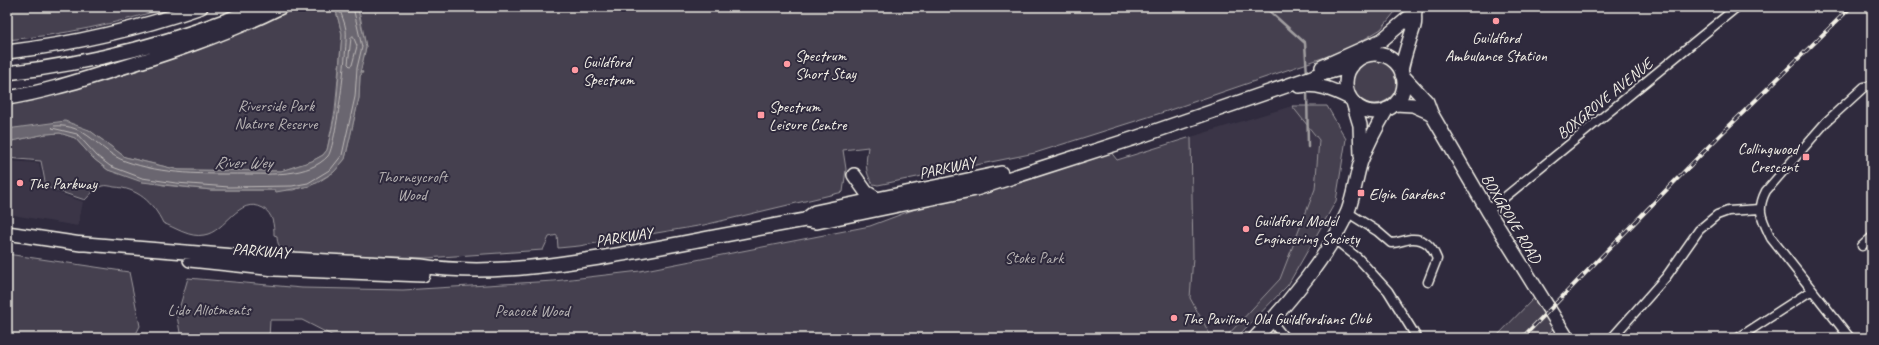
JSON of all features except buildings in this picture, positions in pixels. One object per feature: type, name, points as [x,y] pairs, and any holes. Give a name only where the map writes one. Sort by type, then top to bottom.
[{"type":"main road","points":[[7,52],[49,46],[115,33],[201,7]]},
{"type":"main road","points":[[7,73],[80,62],[132,51],[204,29],[260,7]]},
{"type":"main road","points":[[7,98],[80,80],[164,54],[216,35],[281,7]]},
{"type":"main road","points":[[1264,94],[1318,75],[1352,66],[1376,49],[1382,40],[1415,10]]},
{"type":"main road","points":[[1255,338],[1272,322],[1298,290],[1333,238],[1347,212],[1354,195],[1361,162],[1374,130],[1400,97],[1403,88],[1402,73],[1404,54],[1414,24],[1415,10]]},
{"type":"main road","points":[[1264,94],[1372,43],[1382,40]]},
{"type":"main road","points":[[1365,56],[1375,54],[1385,56],[1393,61],[1402,73]]},
{"type":"main road","points":[[1352,66],[1347,75],[1346,85],[1360,125],[1361,162]]},
{"type":"main road","name":"BOXGROVE ROAD","points":[[1402,73],[1427,102],[1431,113],[1488,211],[1567,338]]},
{"type":"main road","points":[[1264,94],[1307,85],[1326,87],[1352,100],[1360,108],[1368,111],[1378,112],[1391,107],[1413,105],[1431,113]]},
{"type":"main road","name":"PARKWAY","points":[[7,233],[73,243],[242,256],[422,266],[447,270],[527,267],[569,263],[648,250],[805,220],[817,222],[976,189],[1264,94]]},
{"type":"main road","name":"PARKWAY","points":[[805,220],[815,212],[1075,157]]},
{"type":"main road","points":[[854,174],[862,188],[877,199]]},
{"type":"street","name":"BOXGROVE AVENUE","points":[[1488,211],[1737,7]]},
{"type":"street","points":[[1850,338],[1771,238],[1764,223],[1760,209],[1761,201],[1766,191],[1826,122],[1864,87],[1872,85]]},
{"type":"street","points":[[1612,338],[1666,277],[1683,255],[1699,230],[1717,214],[1728,211],[1760,209]]},
{"type":"street","points":[[1347,212],[1377,231],[1391,243],[1411,239],[1425,241],[1433,248],[1437,259],[1428,282]]},
{"type":"street","points":[[1862,246],[1872,237]]},
{"type":"street","points":[[1333,238],[1358,258],[1388,291],[1417,338]]},
{"type":"street","points":[[1738,338],[1812,290]]},
{"type":"street","points":[[1272,322],[1286,338]]},
{"type":"shaded area","name":"Guildford Model Engineering Society","points":[[1292,106],[1319,140],[1315,189],[1280,279],[1225,338],[1212,338],[1190,298],[1193,257],[1191,137]]},
{"type":"shaded area","points":[[7,161],[39,163],[44,188],[83,202],[78,226],[7,214]]},
{"type":"green space","points":[[7,7],[169,7],[129,19],[89,28],[7,40]]},
{"type":"green space","name":"Riverside Park Nature Reserve","points":[[291,7],[335,7],[342,34],[335,111],[327,150],[323,155],[312,161],[281,171],[179,170],[125,157],[89,130],[7,129],[7,105],[44,97],[116,77],[188,53],[257,24]]},
{"type":"green space","name":"Thorneycroft Wood","points":[[357,7],[1399,7],[1381,29],[1353,46],[1164,112],[1035,153],[878,185],[873,184],[868,175],[866,162],[868,147],[843,150],[846,169],[843,192],[704,225],[579,246],[558,248],[557,235],[549,237],[543,250],[426,258],[289,253],[283,250],[280,246],[277,236],[274,235],[271,217],[263,208],[254,205],[246,206],[239,210],[219,228],[199,236],[183,232],[163,223],[159,215],[149,203],[137,193],[130,190],[103,186],[95,190],[85,200],[46,187],[41,161],[7,158],[7,142],[46,134],[60,133],[75,138],[94,159],[108,170],[163,185],[211,190],[293,190],[317,183],[334,172],[345,159],[359,98],[360,76],[363,72],[360,72],[366,47]]},
{"type":"green space","points":[[1370,58],[1378,58],[1387,62],[1393,68],[1397,81],[1393,94],[1387,100],[1378,104],[1370,104],[1361,100],[1355,94],[1351,85],[1351,77],[1355,68],[1361,62]]},
{"type":"green space","points":[[1292,106],[1327,106],[1346,139],[1336,201],[1288,285],[1236,338],[1225,338],[1280,279],[1315,189],[1319,140]]},
{"type":"green space","name":"Stoke Park","points":[[1191,137],[1193,257],[1190,298],[1212,338],[337,338],[302,320],[270,320],[269,338],[181,338],[177,316],[188,278],[302,288],[403,290],[554,281],[640,271],[870,226],[942,199],[1110,151],[1117,160]]},
{"type":"green space","points":[[7,254],[129,272],[140,326],[134,338],[7,338]]},
{"type":"green space","points":[[1536,296],[1554,328],[1543,338],[1495,338]]},
{"type":"water","points":[[335,7],[357,7],[366,47],[360,72],[363,72],[360,76],[359,98],[345,159],[334,172],[310,186],[276,192],[275,190],[211,190],[142,182],[108,170],[94,159],[75,138],[60,133],[46,134],[7,142],[7,129],[65,121],[89,130],[125,157],[179,170],[281,171],[312,161],[323,155],[327,150],[336,111],[342,34]]},
{"type":"waterway","points":[[1265,7],[1305,43],[1307,75]]},
{"type":"waterway","points":[[1307,90],[1308,147]]},
{"type":"railway","points":[[1522,338],[1720,135],[1851,7]]},
{"type":"place","name":"Guildford Ambulance Station","points":[[1496,21]]},
{"type":"place","name":"Spectrum Short Stay","points":[[787,64]]},
{"type":"place","name":"Guildford Spectrum","points":[[575,70]]},
{"type":"place","name":"Spectrum Leisure Centre","points":[[761,115]]},
{"type":"place","name":"Collingwood Crescent","points":[[1806,157]]},
{"type":"place","name":"The Parkway","points":[[20,183]]},
{"type":"place","name":"Elgin Gardens","points":[[1361,193]]},
{"type":"place","name":"Guildford Model Engineering Society","points":[[1246,229]]},
{"type":"place","name":"The Pavilion, Old Guildfordians Club","points":[[1174,318]]},
{"type":"water label","name":"River Wey","points":[[243,162]]},
{"type":"park label","name":"Lido Allotments","points":[[209,309]]},
{"type":"park label","name":"Peacock Wood","points":[[532,310]]}]
